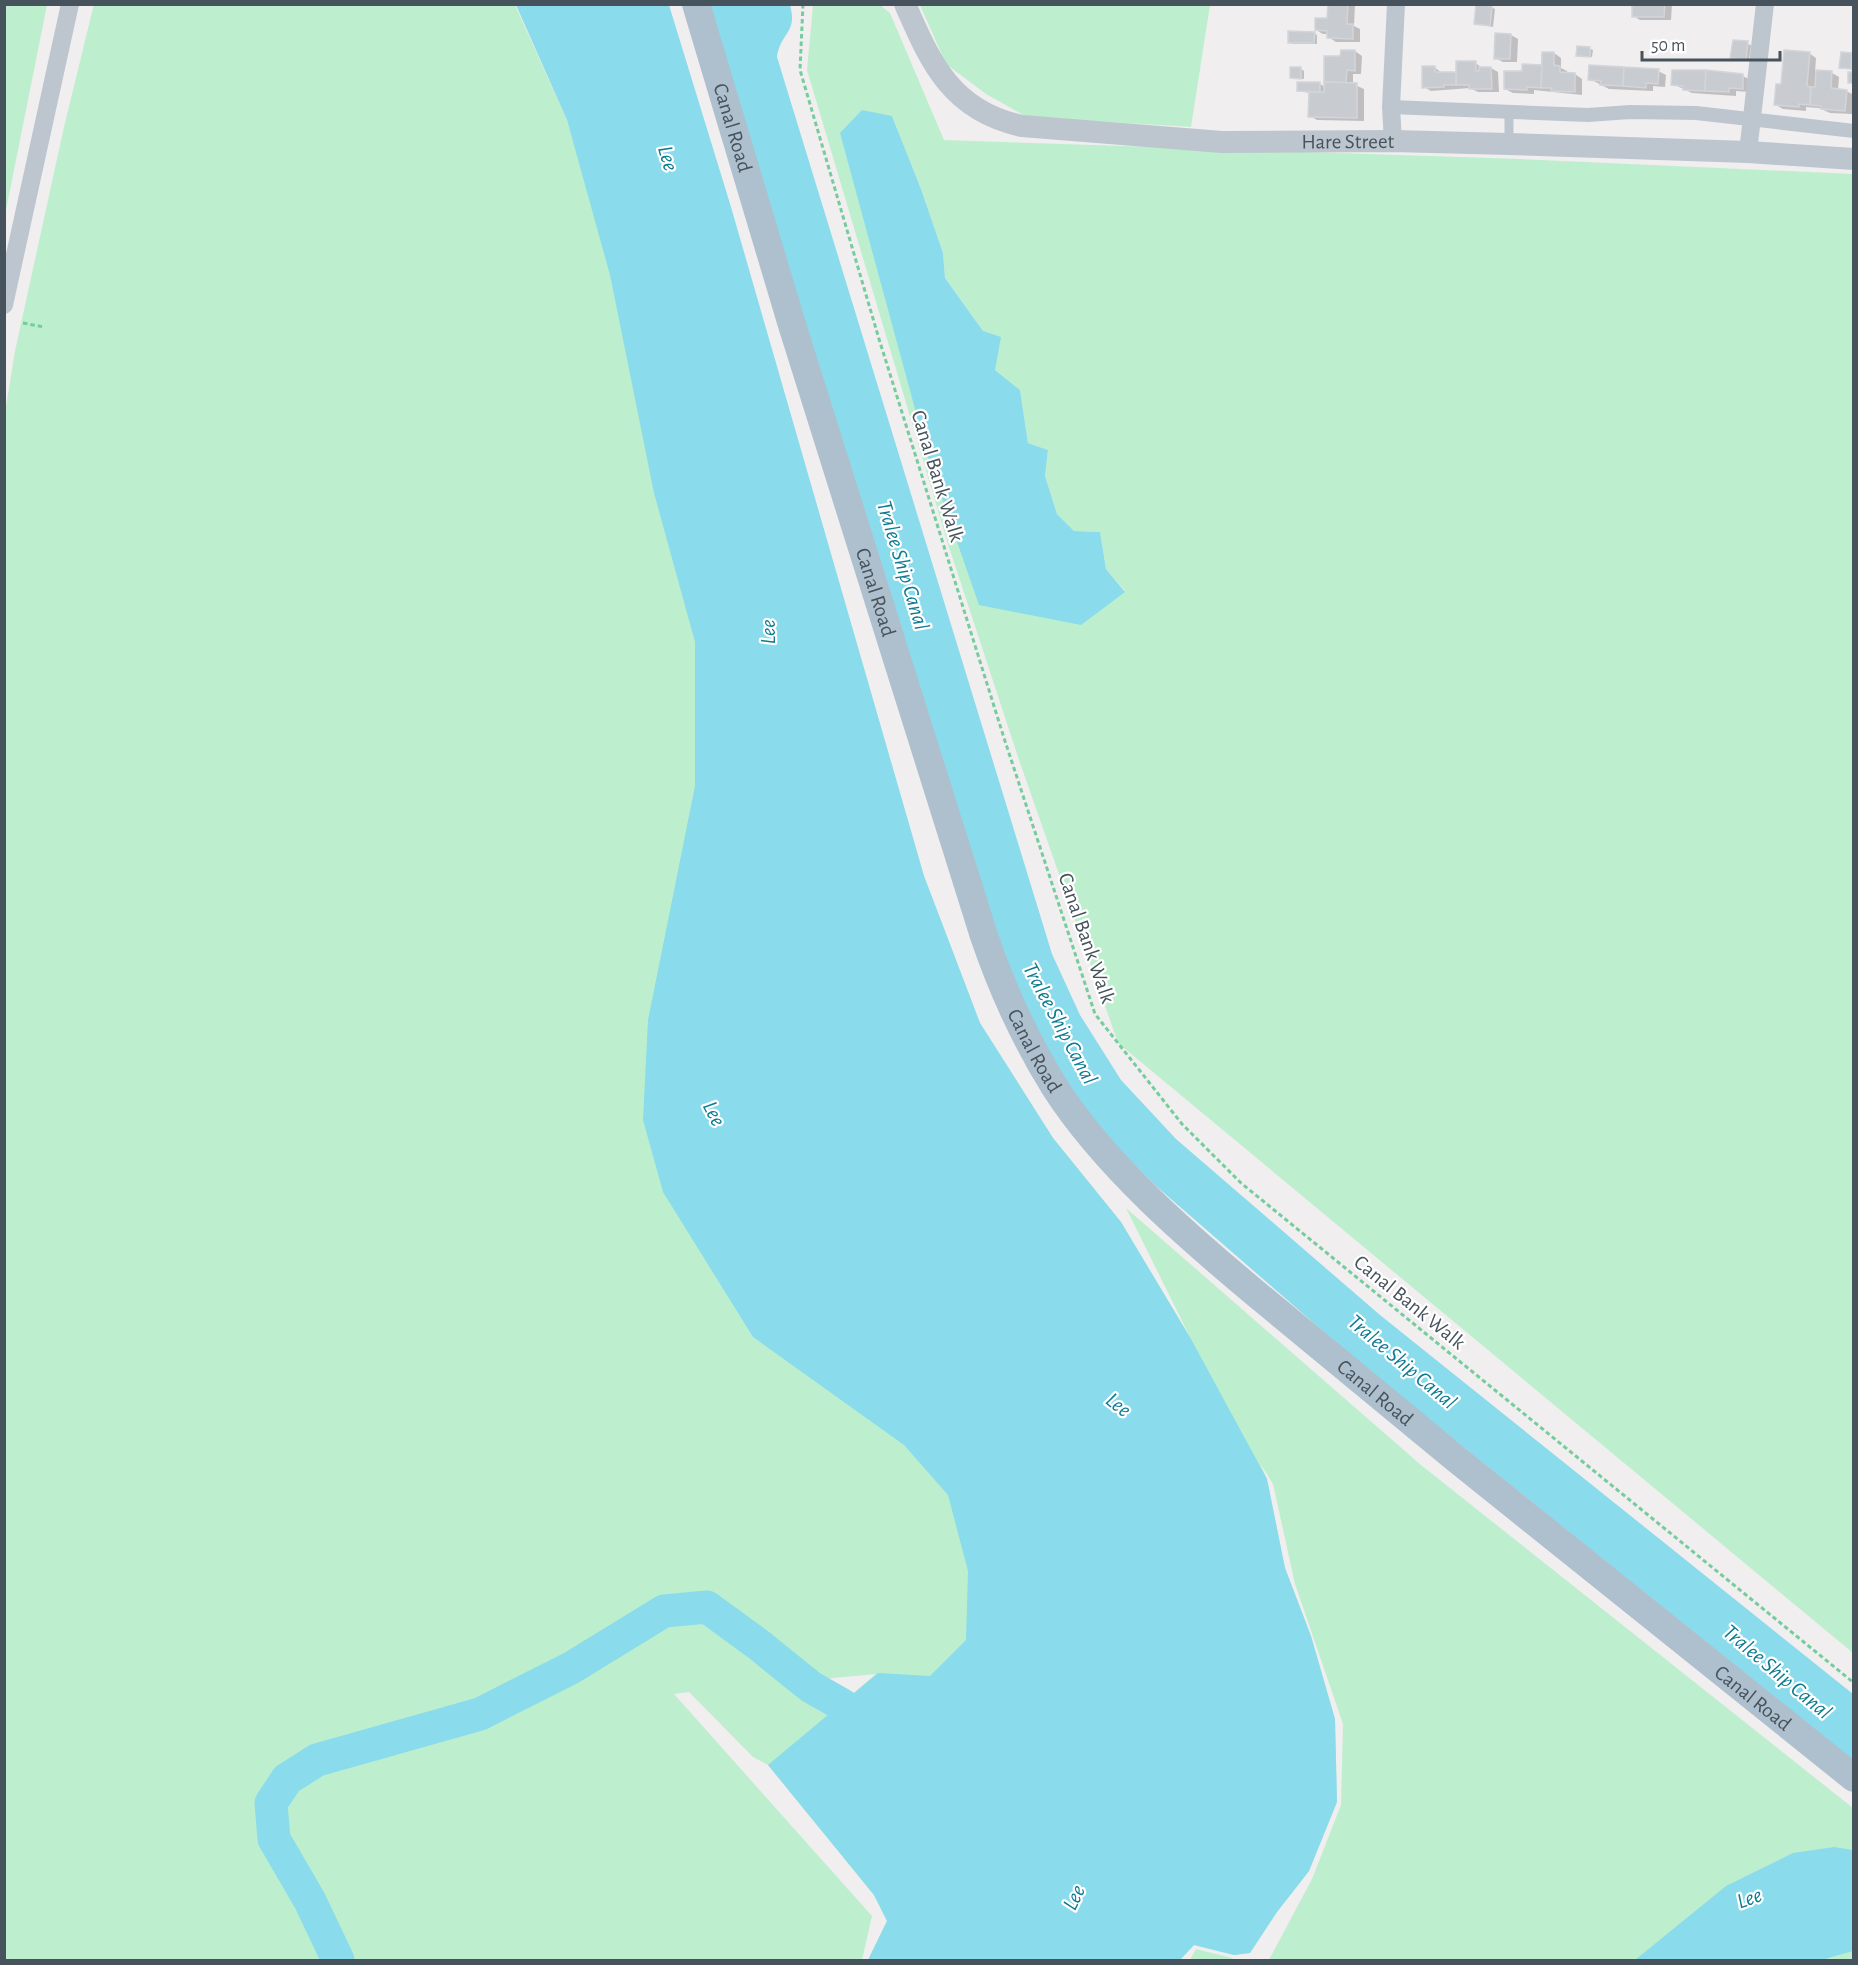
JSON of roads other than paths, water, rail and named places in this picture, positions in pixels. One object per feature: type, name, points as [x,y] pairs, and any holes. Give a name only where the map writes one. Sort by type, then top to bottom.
[{"type":"main road","name":"Canal Road","points":[[696,4],[792,326],[984,936],[1008,1000],[1055,1087],[1103,1149],[1156,1205],[1209,1254],[1338,1362],[1854,1778]]},
{"type":"street","points":[[4,306],[70,4]]},
{"type":"street","name":"Hare Street","points":[[905,4],[926,53],[942,78],[959,96],[978,110],[1001,122],[1022,126],[1222,142],[1393,141],[1509,144],[1748,152],[1854,159]]},
{"type":"street","points":[[1393,141],[1391,107],[1396,4]]},
{"type":"street","points":[[1748,152],[1765,4]]},
{"type":"street","points":[[1391,107],[1588,115],[1630,112],[1696,113],[1854,131]]},
{"type":"lane","points":[[1509,112],[1509,144]]},
{"type":"water","name":"Lee","points":[[516,5],[669,5],[731,207],[924,876],[980,1023],[1053,1138],[1121,1222],[1191,1339],[1267,1479],[1285,1568],[1311,1636],[1335,1719],[1337,1802],[1309,1871],[1277,1912],[1250,1953],[1234,1955],[1194,1945],[1180,1960],[868,1960],[887,1921],[874,1895],[768,1765],[878,1673],[930,1676],[966,1640],[968,1571],[948,1495],[904,1445],[753,1337],[663,1192],[643,1120],[648,1020],[695,786],[695,642],[654,493],[610,275],[567,120]]},
{"type":"water","name":"Tralee Ship Canal","points":[[705,5],[790,5],[792,22],[781,43],[777,57],[1052,954],[1080,1015],[1121,1080],[1176,1139],[1380,1315],[1853,1694],[1853,1760],[1370,1372],[1156,1186],[1096,1127],[1019,1007]]},
{"type":"water","points":[[862,110],[892,116],[943,253],[945,278],[983,331],[1001,337],[995,370],[1020,390],[1028,443],[1048,450],[1045,476],[1057,514],[1074,531],[1100,532],[1106,569],[1125,592],[1081,625],[979,605],[930,464],[840,133]]},
{"type":"water","name":"Lee","points":[[1834,1847],[1853,1850],[1853,1951],[1821,1960],[1635,1960],[1726,1886],[1793,1853]]},
{"type":"waterway","points":[[338,1960],[310,1901],[274,1839],[271,1803],[287,1779],[317,1760],[480,1714],[571,1668],[664,1611],[707,1607],[811,1687],[877,1729]]}]
